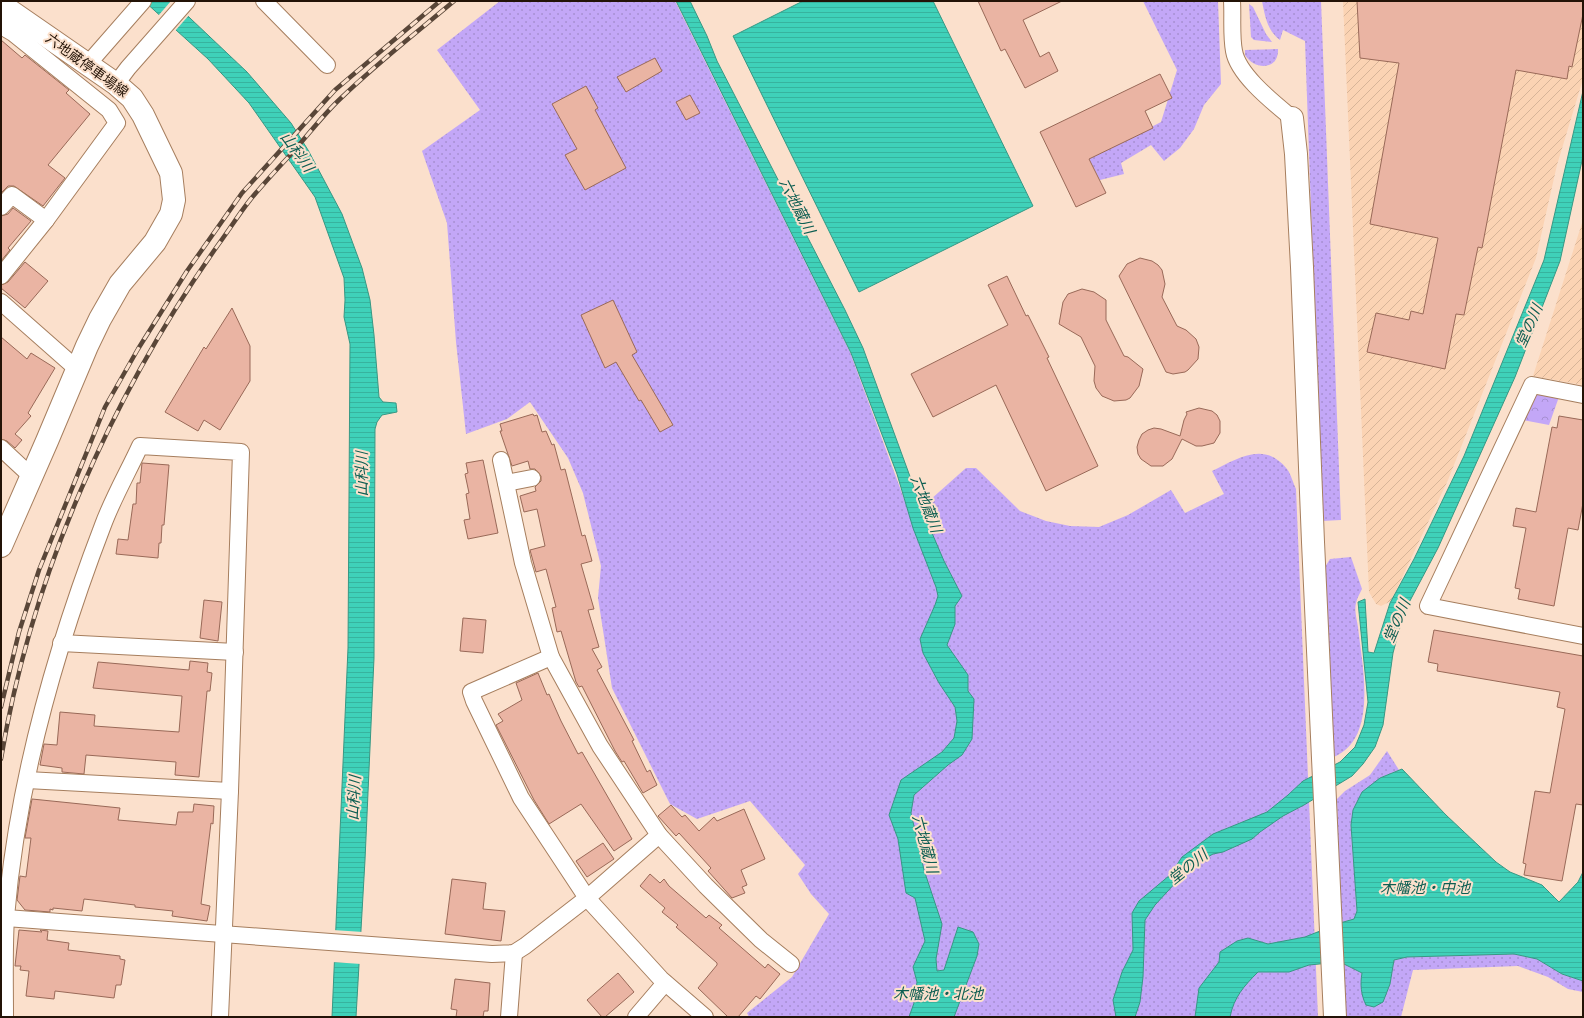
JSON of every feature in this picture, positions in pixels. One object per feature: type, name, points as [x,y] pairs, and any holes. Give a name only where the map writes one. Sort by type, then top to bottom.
[{"type":"street","points":[[87,65],[143,1]]},
{"type":"street","points":[[122,76],[186,1]]},
{"type":"street","points":[[264,1],[327,65]]},
{"type":"street","points":[[1232,1],[1234,51],[1240,66],[1260,91],[1292,118],[1296,154],[1335,1017]]},
{"type":"street","name":"六地蔵停車場線","points":[[1,6],[9,10],[87,65],[122,76],[171,173],[174,200],[171,214],[155,242],[120,284],[87,346],[1,546]]},
{"type":"street","points":[[1,26],[13,33],[109,110],[117,123],[46,220],[1,276]]},
{"type":"street","points":[[1,207],[12,195],[46,220]]},
{"type":"street","points":[[1,302],[77,369]]},
{"type":"street","points":[[1583,395],[1532,385],[1428,606],[1583,636]]},
{"type":"street","points":[[5,1017],[6,918],[15,845],[27,780],[45,703],[61,643],[104,524],[140,446],[241,452],[230,791],[220,1017]]},
{"type":"street","points":[[1,448],[31,476]]},
{"type":"street","points":[[501,460],[523,563],[551,657],[600,746],[659,834],[706,886],[761,940],[791,964]]},
{"type":"street","points":[[506,483],[532,478]]},
{"type":"street","points":[[61,643],[235,652]]},
{"type":"street","points":[[551,657],[471,692],[474,701],[521,798],[587,898],[665,983],[705,1017]]},
{"type":"street","points":[[27,780],[230,791]]},
{"type":"street","points":[[6,918],[492,954],[514,953],[587,898],[659,834]]},
{"type":"street","points":[[510,1017],[514,953]]},
{"type":"street","points":[[636,1017],[665,983]]},
{"type":"shaded area","points":[[1343,1],[1583,1],[1583,79],[1557,165],[1536,258],[1448,480],[1391,601],[1381,606],[1376,604],[1369,592]]},
{"type":"shaded area","points":[[1583,220],[1583,385],[1533,376]]},
{"type":"green space","points":[[500,1],[675,1],[850,352],[910,515],[921,508],[966,468],[976,468],[1020,511],[1046,521],[1070,526],[1099,527],[1128,515],[1171,490],[1185,513],[1224,494],[1212,471],[1241,457],[1260,454],[1269,455],[1278,460],[1287,469],[1296,489],[1318,1017],[749,1017],[747,1013],[792,977],[829,914],[811,894],[798,874],[805,865],[750,801],[697,819],[670,804],[612,688],[598,598],[601,566],[583,493],[568,458],[530,402],[507,419],[466,434],[456,342],[447,223],[422,151],[480,110],[437,50]]},
{"type":"green space","points":[[1143,1],[1218,1],[1221,84],[1204,105],[1194,129],[1180,148],[1164,161],[1151,145],[1121,163],[1124,174],[1100,180],[1089,159],[1161,122],[1177,70]]},
{"type":"green space","points":[[1262,1],[1321,1],[1341,520],[1322,521],[1305,41],[1283,30],[1280,40],[1269,27]]},
{"type":"green space","points":[[1249,4],[1253,7],[1266,34],[1272,42],[1254,40],[1251,37]]},
{"type":"green space","points":[[1278,49],[1275,61],[1266,66],[1255,64],[1245,55],[1245,50]]},
{"type":"green space","points":[[1539,390],[1560,394],[1549,425],[1522,420],[1531,397]]},
{"type":"green space","points":[[1351,557],[1362,589],[1357,599],[1355,609],[1364,680],[1364,700],[1362,718],[1357,734],[1348,748],[1334,757],[1325,567],[1330,559]]},
{"type":"green space","points":[[1387,751],[1399,770],[1380,778],[1351,825],[1357,912],[1354,919],[1340,923],[1337,799],[1345,791],[1370,775]]},
{"type":"green space","points":[[1514,954],[1537,959],[1562,974],[1583,981],[1583,992],[1568,989],[1548,977],[1518,966],[1413,970],[1401,1017],[1344,1017],[1340,962],[1362,973],[1374,1007],[1383,1001],[1390,984],[1394,960],[1407,957]]},
{"type":"water","name":"山科川","points":[[144,1],[172,1],[247,72],[291,123],[308,150],[342,214],[362,268],[370,300],[379,397],[383,402],[396,403],[397,412],[382,415],[377,422],[375,429],[374,658],[356,1017],[332,1017],[348,648],[350,344],[344,317],[344,278],[315,197],[249,103],[208,59]]},
{"type":"water","name":"木幡池・北池","points":[[676,1],[690,1],[717,61],[845,310],[863,348],[923,512],[944,561],[962,596],[955,606],[955,624],[947,645],[968,675],[968,691],[974,699],[972,739],[962,755],[948,765],[914,795],[911,813],[924,870],[942,924],[936,959],[937,971],[944,970],[958,927],[973,932],[979,944],[977,956],[954,1017],[909,1017],[914,1003],[917,982],[913,967],[925,941],[915,898],[906,893],[898,839],[889,815],[901,780],[942,752],[954,738],[957,721],[955,707],[939,683],[923,653],[920,639],[938,596],[936,587],[913,528],[897,474],[851,353]]},
{"type":"water","points":[[803,1],[933,1],[1033,206],[859,292],[733,36]]},
{"type":"water","name":"堂の川","points":[[1583,91],[1583,156],[1560,261],[1515,377],[1438,548],[1404,612],[1393,653],[1383,725],[1375,747],[1352,776],[1283,816],[1252,839],[1223,852],[1213,854],[1190,867],[1155,905],[1145,920],[1143,977],[1140,1002],[1135,1017],[1116,1017],[1113,1000],[1122,972],[1133,950],[1132,913],[1139,901],[1170,875],[1182,857],[1213,834],[1267,812],[1303,781],[1340,762],[1355,747],[1364,725],[1368,702],[1358,602],[1365,599],[1368,652],[1374,653],[1390,603],[1414,559],[1464,456],[1544,260]]},
{"type":"water","name":"木幡池・中池","points":[[1402,769],[1446,815],[1496,862],[1510,872],[1542,885],[1559,902],[1578,882],[1583,872],[1583,981],[1562,974],[1537,959],[1514,954],[1407,957],[1394,960],[1390,984],[1383,1002],[1374,1007],[1366,1005],[1364,1001],[1361,989],[1362,973],[1340,962],[1309,965],[1289,972],[1258,972],[1240,992],[1230,1017],[1195,1017],[1199,988],[1219,962],[1220,952],[1237,941],[1248,938],[1268,944],[1305,937],[1354,919],[1357,911],[1351,825],[1353,810],[1362,792],[1380,778]]},
{"type":"pier","points":[[171,1],[175,1],[190,14],[175,31],[158,16]]},
{"type":"pier","points":[[333,930],[363,932],[361,964],[332,962]]},
{"type":"building","points":[[978,1],[1062,1],[1023,20],[1040,57],[1049,52],[1058,71],[1025,88],[1005,49],[1001,51]]},
{"type":"building","points":[[1357,1],[1583,1],[1583,14],[1572,67],[1569,66],[1567,79],[1516,70],[1482,248],[1478,247],[1464,315],[1456,314],[1445,369],[1367,352],[1376,313],[1409,320],[1411,311],[1423,314],[1438,238],[1370,224],[1399,63],[1360,58]]},
{"type":"building","points":[[1,40],[22,58],[25,55],[69,90],[66,93],[90,114],[48,165],[65,178],[43,206],[14,186],[8,186],[1,193]]},
{"type":"building","points":[[655,58],[662,71],[626,92],[617,77]]},
{"type":"building","points":[[1160,74],[1172,98],[1145,111],[1153,128],[1089,159],[1106,193],[1076,207],[1040,132]]},
{"type":"building","points":[[586,86],[598,108],[595,110],[626,168],[585,190],[565,155],[577,149],[552,104]]},
{"type":"building","points":[[690,95],[700,113],[686,120],[676,102]]},
{"type":"building","points":[[13,208],[31,221],[8,248],[10,250],[1,261],[1,216],[8,214]]},
{"type":"building","points":[[1140,258],[1152,261],[1162,270],[1165,284],[1162,297],[1177,326],[1186,330],[1196,339],[1199,347],[1198,359],[1185,372],[1173,374],[1166,372],[1119,276],[1127,264]]},
{"type":"building","points":[[25,262],[48,281],[25,308],[1,288],[1,285],[8,282]]},
{"type":"building","points":[[1007,276],[1026,316],[1028,315],[1049,357],[1047,358],[1098,466],[1046,491],[996,385],[933,417],[911,374],[1008,325],[988,285]]},
{"type":"building","points":[[1082,289],[1094,292],[1106,300],[1106,320],[1124,356],[1128,357],[1143,369],[1139,386],[1130,398],[1126,400],[1114,401],[1102,396],[1096,388],[1094,381],[1095,366],[1081,337],[1059,324],[1063,302],[1068,294]]},
{"type":"building","points":[[613,300],[637,352],[632,355],[673,425],[660,432],[641,400],[639,401],[616,362],[605,368],[581,315]]},
{"type":"building","points":[[232,308],[250,346],[250,381],[220,430],[204,420],[198,431],[165,412],[204,347],[206,349]]},
{"type":"building","points":[[1,337],[27,359],[31,353],[55,368],[28,413],[31,416],[15,434],[22,440],[15,448],[7,441],[1,439]]},
{"type":"building","points":[[1199,408],[1212,411],[1217,415],[1220,421],[1220,433],[1214,443],[1196,446],[1182,439],[1172,459],[1163,466],[1151,466],[1141,459],[1138,454],[1137,447],[1142,434],[1154,428],[1180,436],[1187,414],[1186,412]]},
{"type":"building","points":[[533,414],[534,416],[537,415],[542,432],[546,431],[552,445],[554,444],[561,470],[565,469],[582,536],[585,535],[592,561],[581,564],[594,609],[588,610],[599,647],[592,649],[602,667],[597,670],[634,740],[632,741],[647,772],[650,770],[657,785],[643,793],[624,761],[622,762],[615,751],[582,686],[579,687],[576,682],[561,631],[557,632],[552,608],[556,607],[546,569],[536,572],[530,550],[545,546],[537,509],[524,512],[520,496],[536,491],[535,487],[541,481],[541,476],[535,469],[530,469],[528,461],[512,466],[500,431],[502,431],[500,424]]},
{"type":"building","points":[[1559,416],[1583,420],[1583,503],[1578,530],[1568,528],[1554,606],[1518,599],[1520,589],[1515,588],[1526,528],[1513,526],[1516,508],[1536,512],[1552,427],[1557,428]]},
{"type":"building","points":[[483,460],[498,533],[468,539],[464,520],[470,519],[466,494],[469,493],[465,474],[468,473],[466,463]]},
{"type":"building","points":[[142,463],[169,465],[164,525],[162,525],[158,558],[116,554],[118,539],[128,540],[133,504],[136,504],[137,483],[140,483]]},
{"type":"building","points":[[204,600],[222,602],[218,641],[200,638]]},
{"type":"building","points":[[463,618],[486,620],[483,653],[460,651]]},
{"type":"building","points":[[1434,630],[1583,656],[1583,805],[1576,804],[1562,881],[1524,875],[1526,864],[1523,863],[1535,791],[1550,793],[1565,709],[1557,707],[1560,692],[1437,671],[1438,664],[1428,662]]},
{"type":"building","points":[[190,661],[208,663],[207,672],[212,673],[210,691],[207,691],[199,777],[175,775],[176,762],[86,755],[84,774],[62,772],[62,768],[40,765],[44,744],[57,745],[60,712],[95,715],[94,726],[179,732],[182,696],[93,688],[98,662],[189,670]]},
{"type":"building","points":[[538,673],[547,695],[549,694],[578,754],[582,752],[632,839],[614,851],[581,804],[549,824],[534,800],[496,725],[503,721],[498,714],[522,700],[516,683]]},
{"type":"building","points":[[32,799],[120,808],[118,820],[176,825],[178,812],[193,812],[194,804],[214,806],[213,824],[211,823],[201,904],[210,906],[207,921],[172,916],[173,911],[84,899],[82,911],[53,908],[53,910],[50,909],[50,912],[25,910],[17,900],[20,876],[26,877],[31,838],[25,838]]},
{"type":"building","points":[[671,805],[682,817],[685,815],[699,831],[714,817],[717,821],[744,809],[765,859],[741,870],[747,885],[742,887],[745,893],[732,898],[708,871],[711,868],[679,833],[676,836],[658,816]]},
{"type":"building","points":[[603,843],[614,859],[587,877],[576,861]]},
{"type":"building","points":[[650,874],[660,883],[664,879],[669,886],[706,918],[709,915],[722,925],[719,928],[765,968],[768,964],[780,974],[760,999],[756,996],[738,1017],[728,1017],[698,988],[717,965],[717,963],[676,927],[678,925],[662,912],[665,908],[640,886]]},
{"type":"building","points":[[452,879],[486,883],[483,909],[505,911],[501,941],[445,934]]},
{"type":"building","points":[[19,930],[42,932],[40,930],[48,931],[47,940],[69,943],[68,950],[120,956],[120,959],[125,960],[121,985],[116,985],[114,998],[55,991],[54,999],[26,996],[29,971],[20,970],[21,966],[15,966]]},
{"type":"building","points":[[618,973],[634,992],[605,1017],[602,1017],[587,1000]]},
{"type":"building","points":[[455,979],[490,983],[488,1011],[484,1011],[483,1017],[456,1017],[457,1010],[451,1009]]},
{"type":"railway","points":[[1,707],[19,632],[39,570],[105,407],[138,349],[187,271],[242,193],[335,90],[440,1]]},
{"type":"railway","points":[[1,759],[15,691],[33,623],[55,555],[81,490],[111,425],[144,363],[179,303],[250,200],[328,112],[368,73],[454,1]]},
{"type":"water label","name":"六地蔵川","points":[[797,206]]},
{"type":"water label","name":"六地蔵川","points":[[926,504]]},
{"type":"water label","name":"六地蔵川","points":[[925,844]]}]
